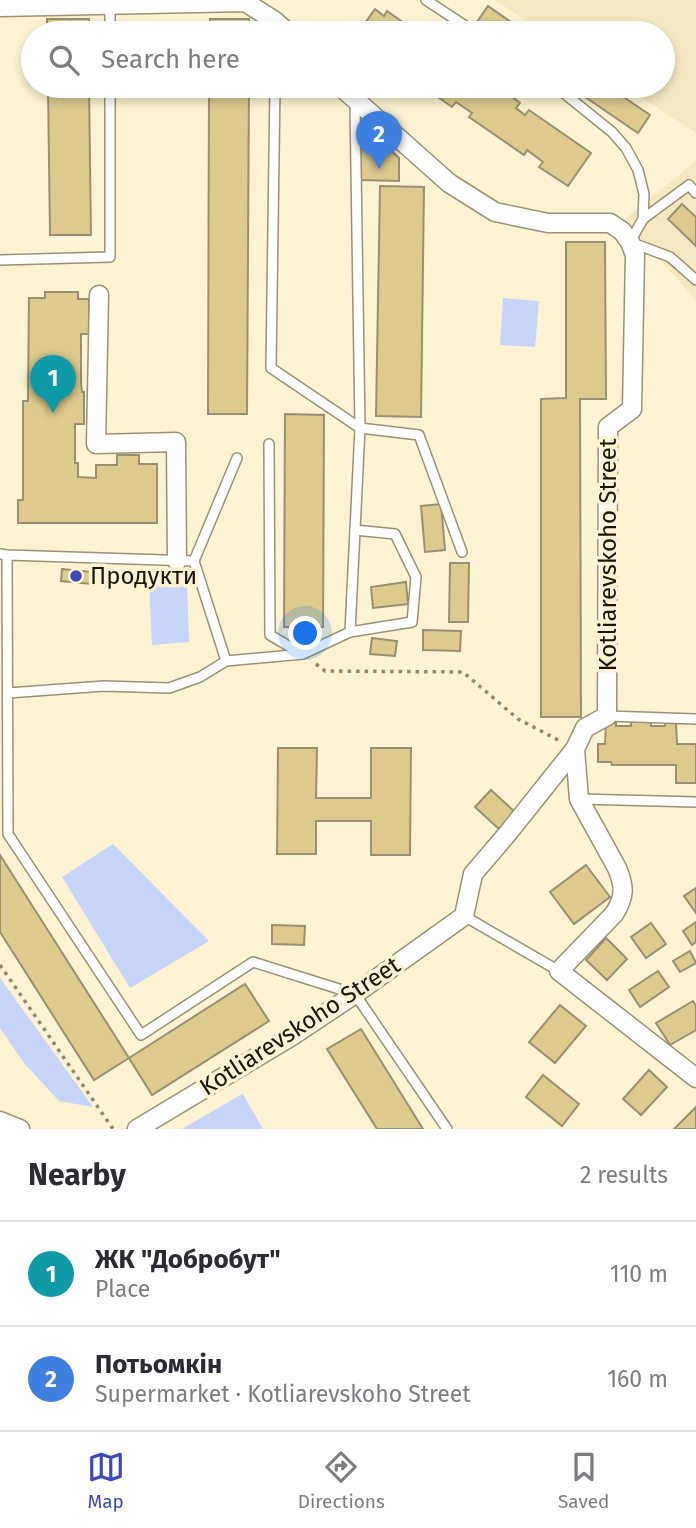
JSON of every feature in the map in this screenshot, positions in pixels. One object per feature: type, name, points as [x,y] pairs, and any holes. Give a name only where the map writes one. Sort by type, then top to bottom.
[{"type":"street","points":[[0,7],[245,1],[269,21]]},
{"type":"street","points":[[352,98],[449,183],[495,212],[548,223],[610,223],[622,231],[630,242]]},
{"type":"street","name":"Kotliarevskoho Street","points":[[607,716],[608,427],[632,409],[635,255],[630,242]]},
{"type":"street","points":[[99,295],[96,444],[176,442],[186,561]]},
{"type":"street","points":[[464,916],[473,874],[575,749],[585,728],[607,716]]},
{"type":"street","points":[[575,749],[579,799],[617,868],[622,879],[623,892],[621,904],[614,914],[559,971],[696,1078]]},
{"type":"street","name":"Kotliarevskoho Street","points":[[137,1129],[292,1036],[464,916]]},
{"type":"street","points":[[0,1121],[20,1129]]},
{"type":"lane","points":[[426,0],[458,21]]},
{"type":"lane","points":[[110,5],[110,21]]},
{"type":"lane","points":[[0,260],[110,257],[110,98]]},
{"type":"lane","points":[[275,98],[271,368],[360,428],[419,435],[462,552]]},
{"type":"lane","points":[[570,98],[612,132],[626,148],[638,170],[644,194],[643,219]]},
{"type":"lane","points":[[350,632],[360,428],[355,101]]},
{"type":"lane","points":[[696,193],[689,185],[643,219],[630,242],[670,257],[696,280]]},
{"type":"lane","points":[[269,444],[270,635],[303,654]]},
{"type":"lane","points":[[226,661],[186,561],[237,458]]},
{"type":"lane","points":[[8,693],[104,686],[169,688],[200,677],[226,661],[303,654],[350,632],[412,622],[416,577],[394,534],[355,530]]},
{"type":"lane","points":[[186,561],[4,554],[8,834],[141,1035],[253,962],[355,994],[447,1129]]},
{"type":"lane","points":[[607,716],[696,719]]},
{"type":"lane","points":[[579,799],[696,802]]},
{"type":"lane","points":[[464,916],[559,971]]},
{"type":"path","points":[[303,654],[325,671],[463,672],[518,719],[575,749]]},
{"type":"path","points":[[0,965],[113,1129]]},
{"type":"shaded area","points":[[495,0],[696,0],[696,133],[642,98],[675,98],[675,21],[527,21]]},
{"type":"shaded area","points":[[696,161],[696,300],[624,220]]},
{"type":"shaded area","points":[[503,298],[539,301],[535,347],[500,345]]},
{"type":"shaded area","points":[[187,584],[189,642],[152,645],[149,586]]},
{"type":"shaded area","points":[[113,844],[209,941],[130,988],[62,877]]},
{"type":"shaded area","points":[[0,978],[93,1107],[59,1101],[24,1063],[0,1028]]},
{"type":"shaded area","points":[[242,1094],[263,1129],[182,1129]]},
{"type":"building","points":[[488,6],[510,21],[478,21]]},
{"type":"building","points":[[375,9],[384,16],[387,11],[401,21],[366,21]]},
{"type":"building","points":[[47,19],[89,19],[89,21]]},
{"type":"building","points":[[210,19],[249,19],[249,21]]},
{"type":"building","points":[[48,98],[89,98],[91,235],[50,235]]},
{"type":"building","points":[[209,98],[249,98],[247,414],[208,414]]},
{"type":"building","points":[[439,98],[514,98],[520,103],[516,108],[525,115],[529,110],[591,153],[568,186],[539,167],[543,162],[527,150],[524,155],[469,117],[472,113],[456,102],[452,107]]},
{"type":"building","points":[[587,98],[625,98],[650,115],[638,133]]},
{"type":"building","points":[[367,139],[378,139],[399,158],[399,181],[359,180],[359,147],[367,147]]},
{"type":"building","points":[[380,186],[424,187],[421,417],[376,416]]},
{"type":"building","points":[[682,204],[696,217],[696,246],[668,219]]},
{"type":"building","points":[[566,242],[605,242],[606,399],[580,399],[581,717],[541,717],[541,399],[566,398]]},
{"type":"building","points":[[45,292],[78,292],[78,299],[89,299],[89,334],[81,334],[84,424],[75,424],[75,463],[78,463],[78,477],[96,478],[96,465],[117,465],[117,455],[139,455],[139,464],[157,464],[157,523],[18,523],[18,500],[23,500],[23,401],[28,401],[29,298],[45,298]]},
{"type":"building","points":[[285,414],[324,415],[323,627],[284,627]]},
{"type":"building","points":[[441,504],[445,550],[425,552],[421,506]]},
{"type":"building","points":[[450,563],[469,563],[468,622],[449,622]]},
{"type":"building","name":"Продукти","points":[[62,569],[91,572],[91,584],[61,581]]},
{"type":"building","points":[[406,582],[408,604],[373,608],[371,587]]},
{"type":"building","points":[[423,630],[461,631],[460,651],[423,650]]},
{"type":"building","points":[[372,638],[397,641],[395,656],[370,654]]},
{"type":"building","points":[[631,722],[651,722],[651,726],[676,723],[677,744],[696,744],[696,783],[676,783],[676,765],[612,765],[611,762],[598,762],[598,744],[605,744],[606,723],[631,726]]},
{"type":"building","points":[[278,748],[317,748],[316,798],[371,798],[371,748],[411,748],[410,855],[371,855],[371,821],[316,821],[316,854],[277,854]]},
{"type":"building","points":[[491,790],[516,813],[500,830],[475,807]]},
{"type":"building","points":[[0,855],[129,1058],[94,1080],[0,932]]},
{"type":"building","points":[[586,865],[610,897],[574,924],[550,892]]},
{"type":"building","points":[[696,888],[696,913],[684,896]]},
{"type":"building","points":[[696,922],[696,942],[692,945],[683,931]]},
{"type":"building","points":[[651,923],[666,944],[646,958],[631,937]]},
{"type":"building","points":[[272,925],[305,926],[304,945],[272,944]]},
{"type":"building","points":[[606,938],[627,959],[607,980],[586,960]]},
{"type":"building","points":[[690,951],[696,963],[680,972],[673,961]]},
{"type":"building","points":[[658,971],[669,987],[640,1007],[629,990]]},
{"type":"building","points":[[245,984],[269,1021],[152,1095],[129,1058]]},
{"type":"building","points":[[693,1001],[696,1006],[696,1030],[670,1045],[656,1023]]},
{"type":"building","points":[[560,1005],[586,1026],[555,1063],[529,1042]]},
{"type":"building","points":[[361,1029],[423,1129],[377,1129],[327,1049]]},
{"type":"building","points":[[649,1070],[667,1087],[641,1115],[623,1099]]},
{"type":"building","points":[[543,1075],[579,1104],[562,1126],[526,1097]]},
{"type":"building","points":[[696,1107],[696,1129],[674,1129]]},
{"type":"place","name":"Потьомкін","points":[[379,169]]},
{"type":"place","name":"ЖК \"Добробут\"","points":[[53,413]]},
{"type":"place","name":"Продукти","points":[[76,576]]}]
